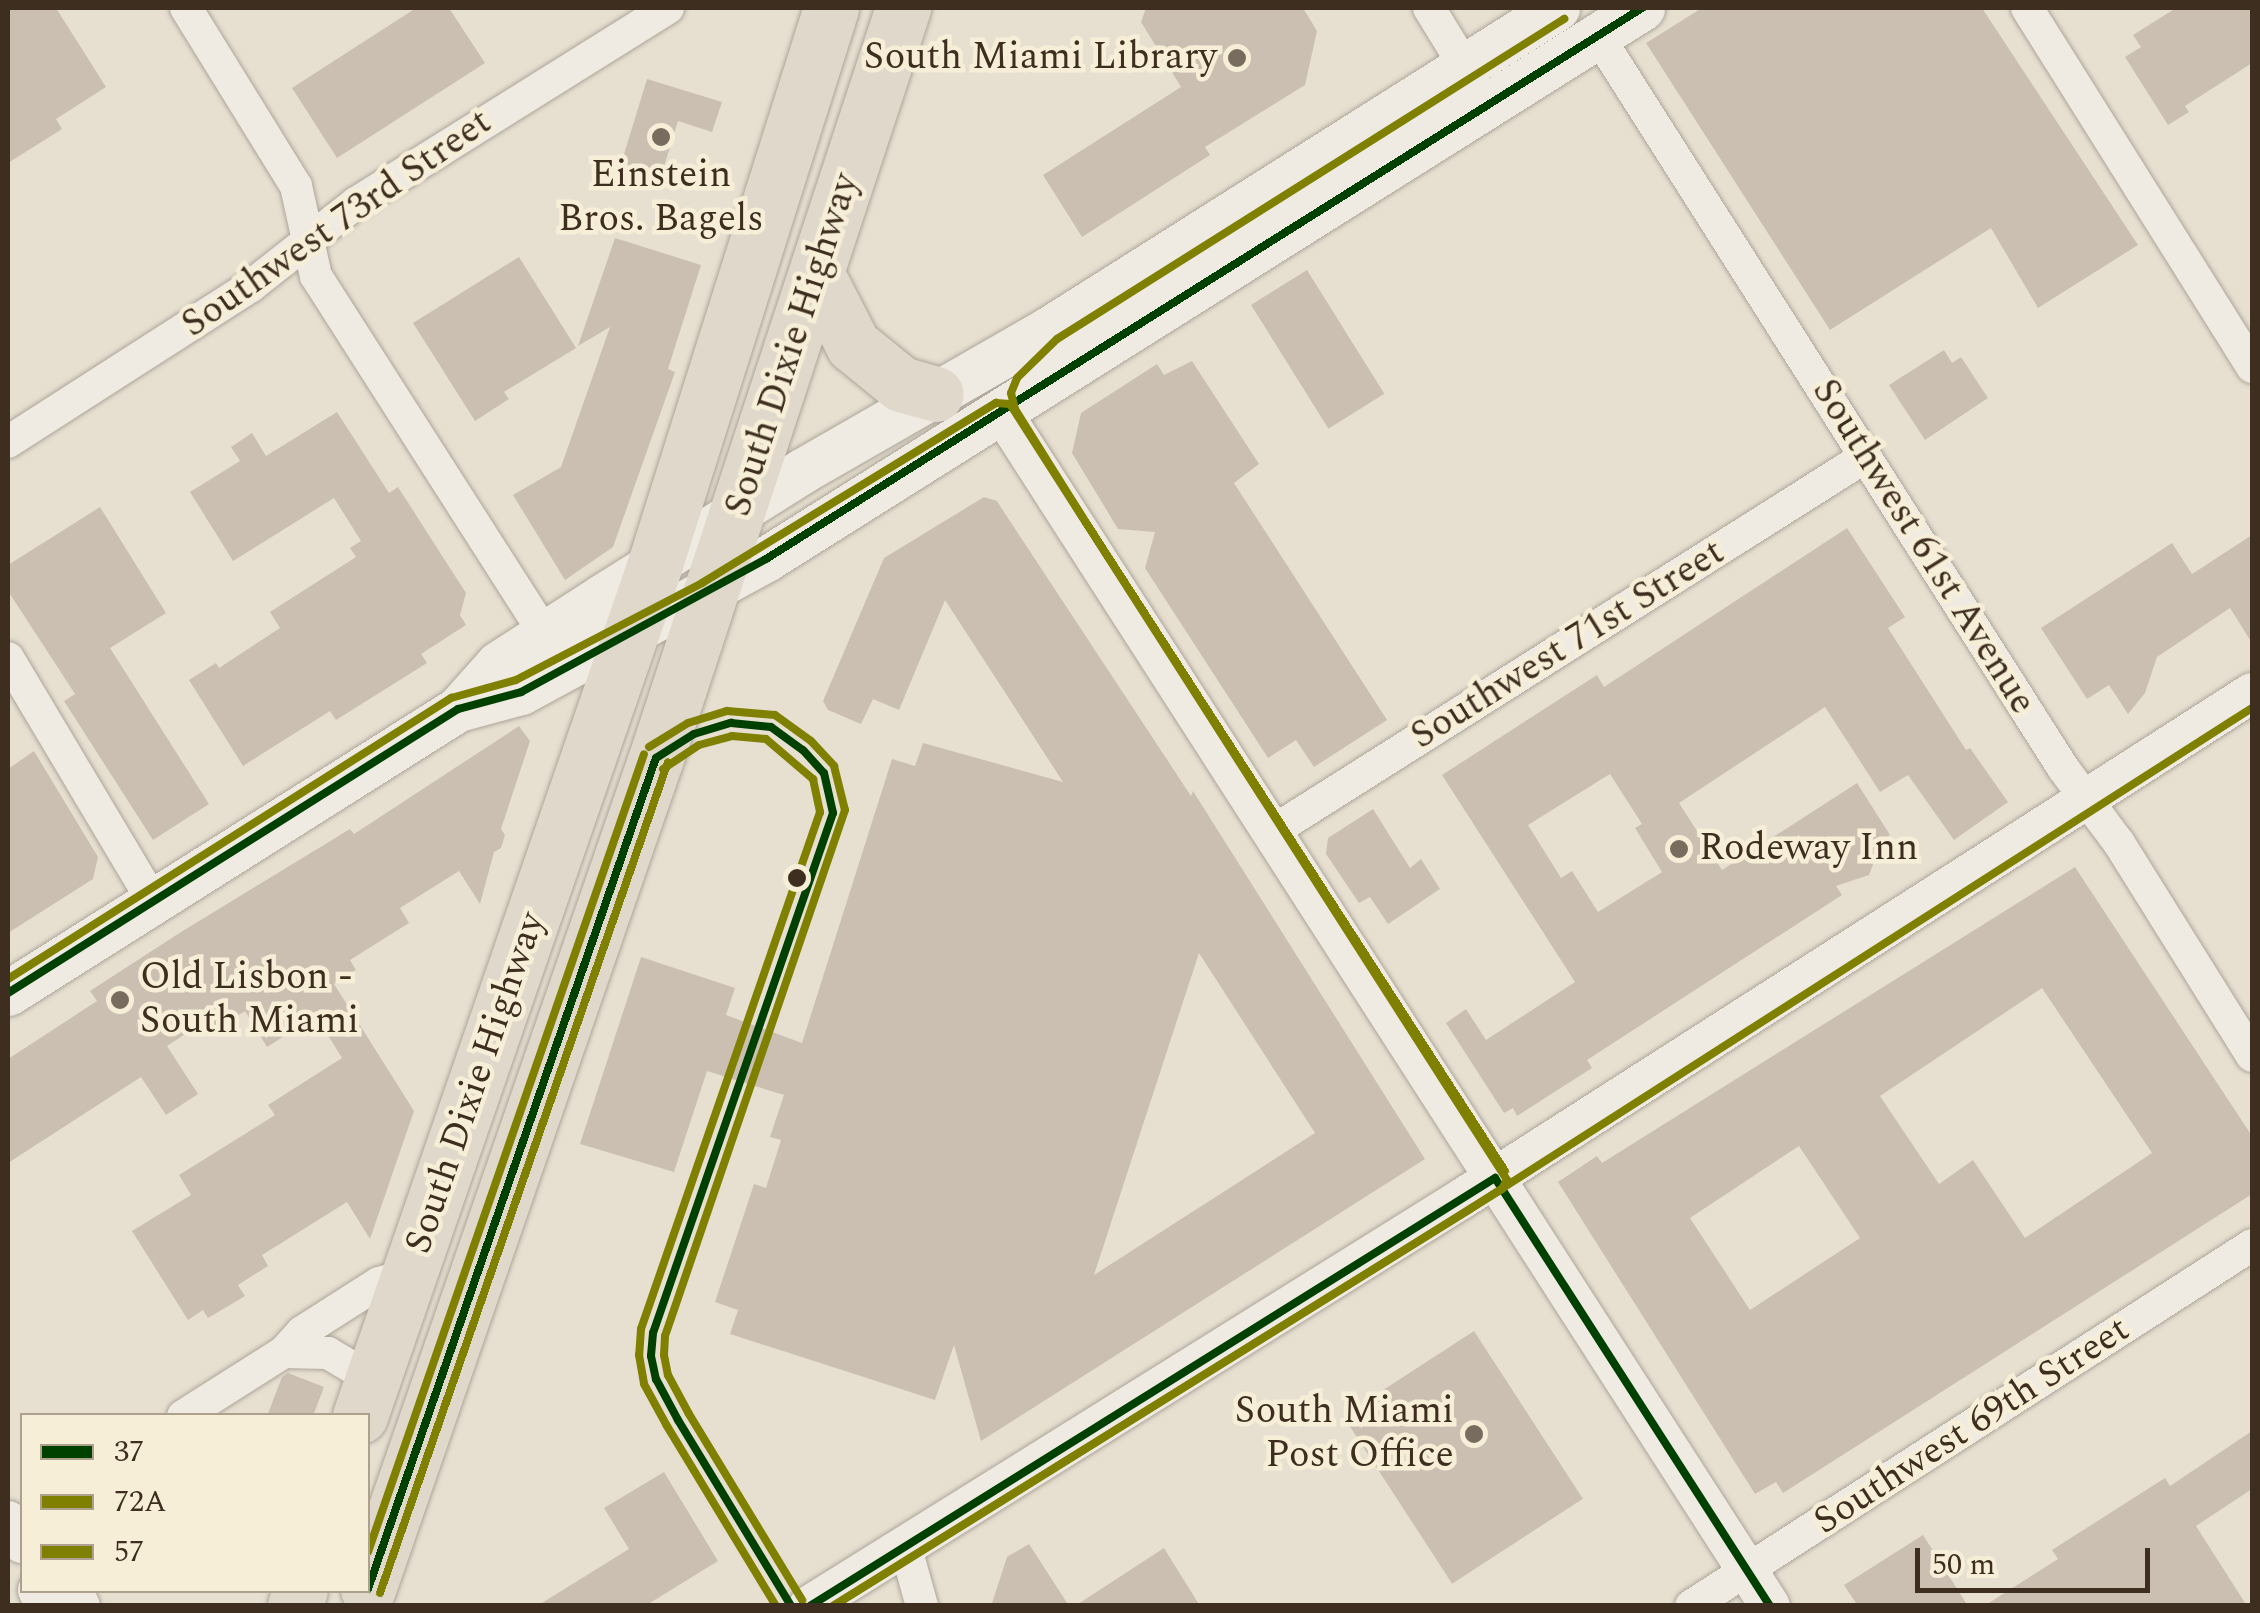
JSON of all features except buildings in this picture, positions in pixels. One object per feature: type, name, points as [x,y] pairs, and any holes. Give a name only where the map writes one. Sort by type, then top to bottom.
[{"type":"highway","name":"South Dixie Highway","points":[[366,1397],[655,564],[831,8]]},
{"type":"highway","name":"South Dixie Highway","points":[[370,1581],[644,793],[904,8]]},
{"type":"highway","points":[[817,276],[853,345],[900,384],[936,394]]},
{"type":"main road","points":[[458,709],[521,692],[708,594],[1003,414],[1476,86],[1558,8]]},
{"type":"main road","points":[[8,993],[458,709],[498,664],[738,512],[936,394],[1476,86],[1598,36],[1642,8]]},
{"type":"main road","points":[[1003,414],[998,392],[1006,371],[1050,329]]},
{"type":"street","points":[[186,8],[296,186],[311,238],[316,276],[546,634]]},
{"type":"street","name":"Southwest 73rd Street","points":[[8,442],[237,296],[356,203],[668,8]]},
{"type":"street","points":[[1429,8],[1476,86]]},
{"type":"street","points":[[2027,8],[2252,367]]},
{"type":"street","name":"Southwest 61st Avenue","points":[[1598,36],[2084,798],[2119,843],[2252,1056]]},
{"type":"street","points":[[1003,414],[1770,1606]]},
{"type":"street","name":"Southwest 71st Street","points":[[1270,834],[1865,457]]},
{"type":"street","points":[[8,658],[152,900]]},
{"type":"street","points":[[809,1606],[1496,1178],[2252,693]]},
{"type":"street","name":"Southwest 69th Street","points":[[1690,1606],[2252,1246]]},
{"type":"street","points":[[189,1413],[284,1352],[302,1332],[379,1282],[409,1275]]},
{"type":"street","points":[[284,1352],[328,1353],[366,1397]]},
{"type":"street","points":[[904,1544],[922,1606]]},
{"type":"transit line","name":"37","points":[[8,993],[458,709],[521,692],[766,559],[1642,8]]},
{"type":"transit line","name":"72A","points":[[1505,1171],[1083,518],[1015,409],[1011,393],[1017,378],[1057,339],[1564,19]]},
{"type":"transit line","name":"57","points":[[8,979],[451,698],[516,680],[702,583],[996,403],[1010,404],[1507,1180],[1502,1189],[833,1606]]},
{"type":"transit line","name":"72A","points":[[833,1606],[1470,1209],[2252,708]]},
{"type":"transit line","name":"57","points":[[649,747],[688,723],[727,711],[775,715],[811,741],[834,766],[845,810],[665,1336],[668,1375],[802,1600]]},
{"type":"transit line","name":"37","points":[[656,758],[694,734],[731,723],[771,727],[803,750],[824,773],[833,813],[653,1333],[651,1356],[656,1379],[678,1420],[791,1606]]},
{"type":"transit line","name":"72A","points":[[663,769],[699,745],[732,736],[766,739],[813,779],[820,812],[641,1329],[639,1355],[644,1384],[776,1606]]},
{"type":"transit line","name":"57","points":[[370,1546],[644,754]]},
{"type":"transit line","name":"37","points":[[370,1583],[656,758]]},
{"type":"transit line","name":"72A","points":[[380,1593],[668,762]]},
{"type":"transit line","name":"37","points":[[1495,1178],[1770,1606]]},
{"type":"transit line","name":"37","points":[[810,1606],[1495,1178]]},
{"type":"place","name":"South Miami Library","points":[[1237,58]]},
{"type":"place","name":"Einstein Bros. Bagels","points":[[661,137]]},
{"type":"place","name":"Rodeway Inn","points":[[1679,849]]},
{"type":"place","name":"Old Lisbon - South Miami","points":[[120,1000]]},
{"type":"place","name":"South Miami Post Office","points":[[1474,1434]]}]
